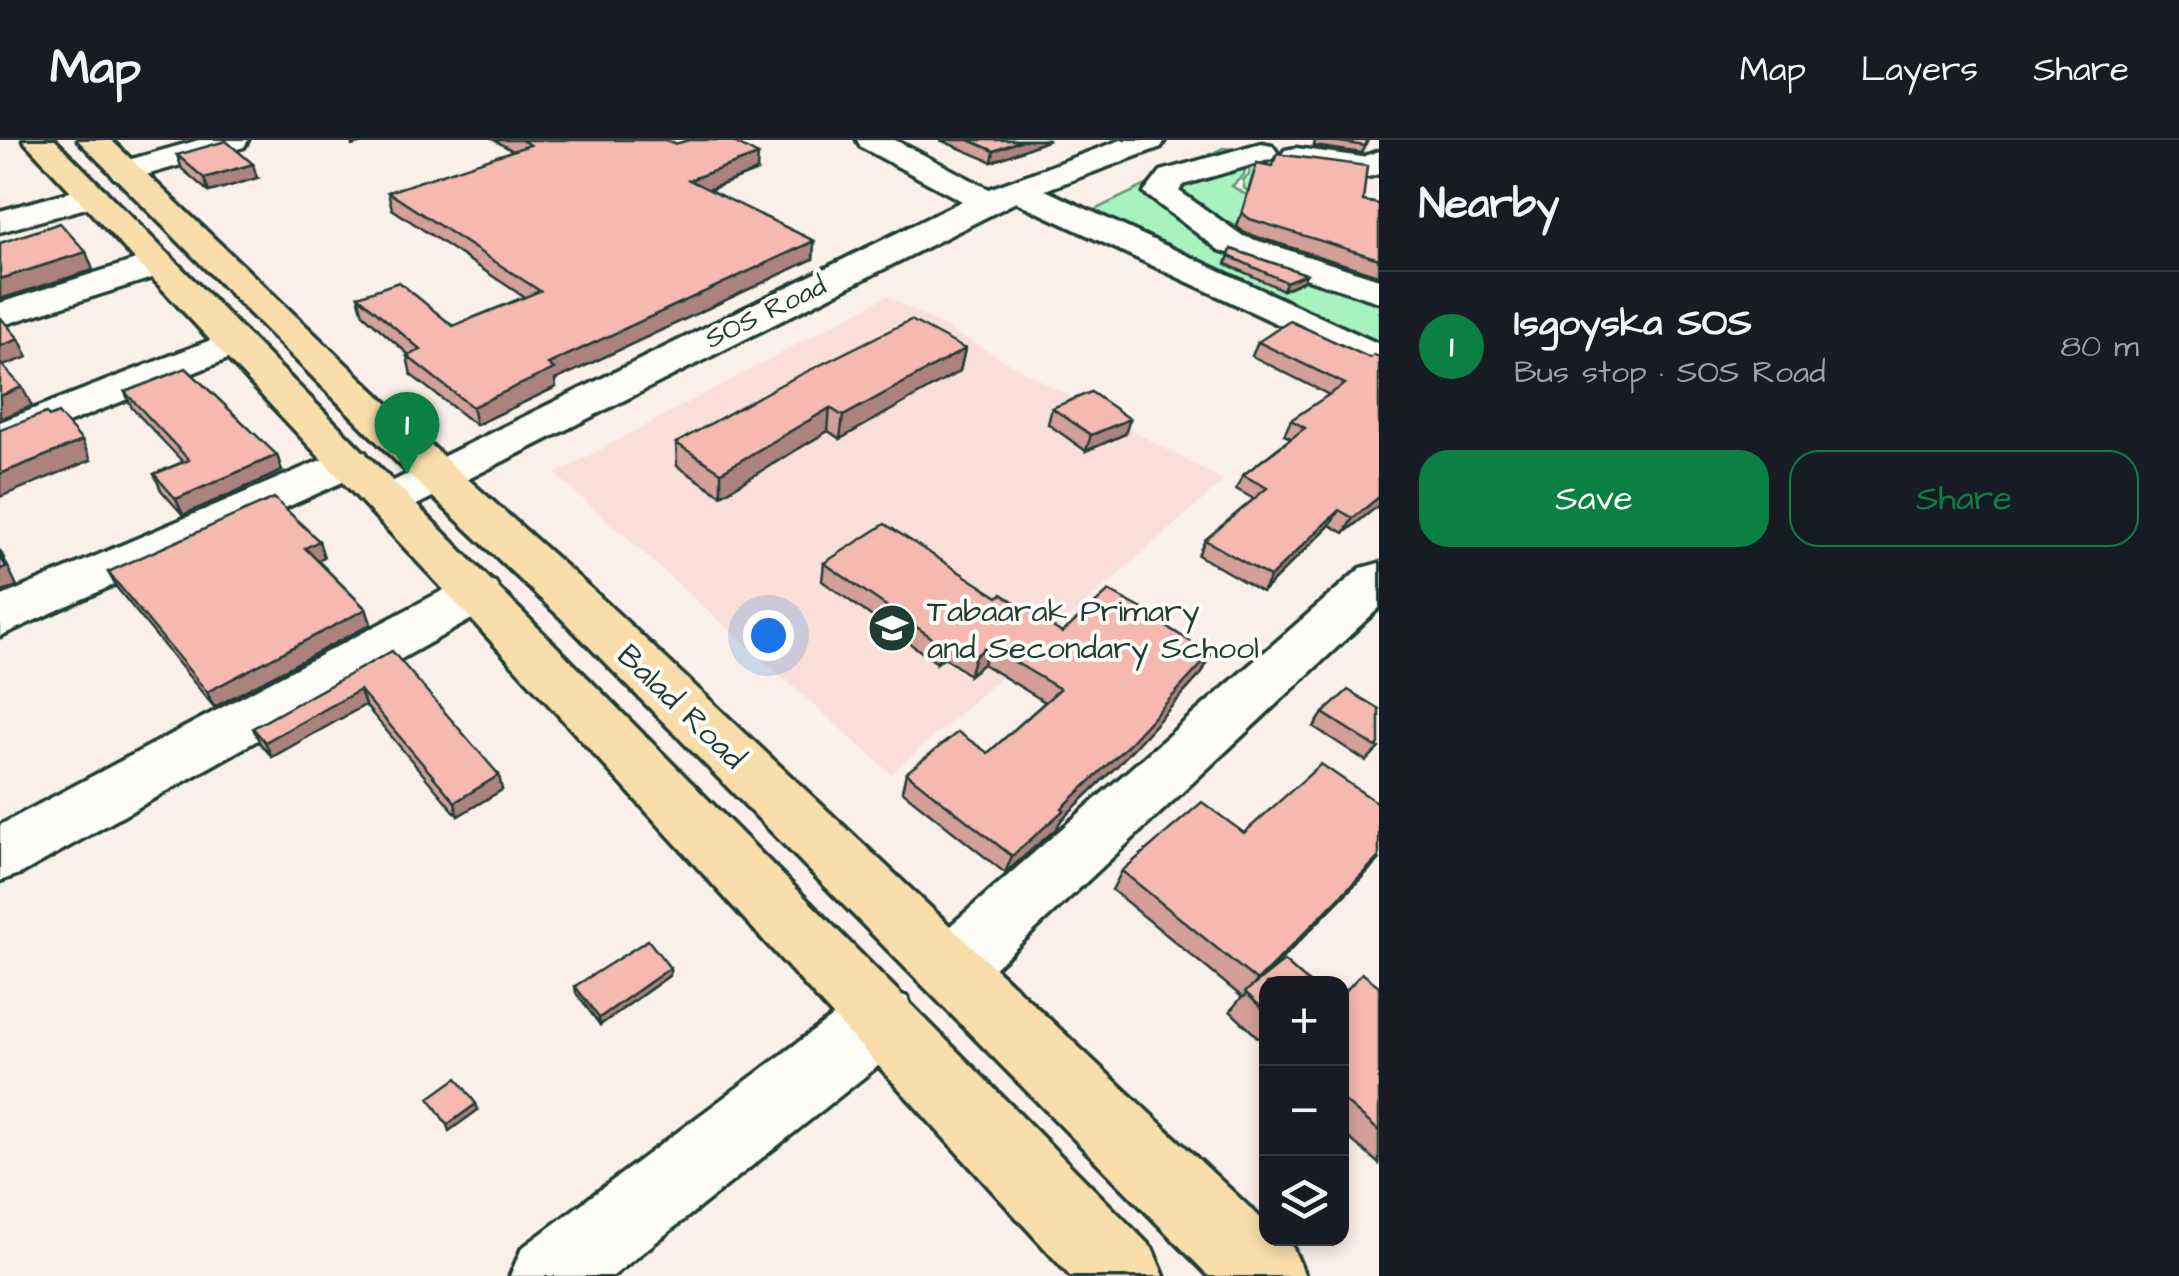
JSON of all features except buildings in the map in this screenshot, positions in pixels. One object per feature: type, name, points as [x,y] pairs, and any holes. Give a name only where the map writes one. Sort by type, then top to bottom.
[{"type":"highway","name":"Balad Road","points":[[38,140],[104,169],[579,606],[1266,1276]]},
{"type":"highway","name":"Balad Road","points":[[104,169],[158,264],[1124,1276]]},
{"type":"street","points":[[0,222],[104,169],[233,140]]},
{"type":"street","points":[[872,140],[1379,359]]},
{"type":"street","name":"SOS Road","points":[[388,502],[1002,195],[1150,140]]},
{"type":"street","points":[[1221,140],[1261,152],[1375,170]]},
{"type":"street","points":[[1261,152],[1172,178],[1160,194],[1231,243],[1379,292]]},
{"type":"street","points":[[0,314],[158,264]]},
{"type":"street","points":[[0,437],[234,342]]},
{"type":"street","points":[[0,618],[349,462]]},
{"type":"street","points":[[950,967],[1379,580]]},
{"type":"street","points":[[0,854],[477,594]]},
{"type":"street","points":[[550,1276],[883,1020]]},
{"type":"shaded area","name":"Tabaarak Primary and Secondary School","points":[[887,296],[1224,481],[891,774],[555,474]]},
{"type":"green space","points":[[1223,148],[1234,149],[1161,179],[1146,196],[1178,190],[1183,182],[1246,161],[1244,175],[1232,186],[1251,198],[1244,229],[1188,206],[1311,258],[1278,236],[1256,198],[1244,188],[1243,180],[1249,175],[1250,151],[1318,162],[1312,254],[1334,251],[1379,256],[1379,355],[1088,213]]},
{"type":"place","name":"Isgoyska SOS","points":[[407,474]]},
{"type":"place","name":"Tabaarak Primary and Secondary School","points":[[892,628]]}]
